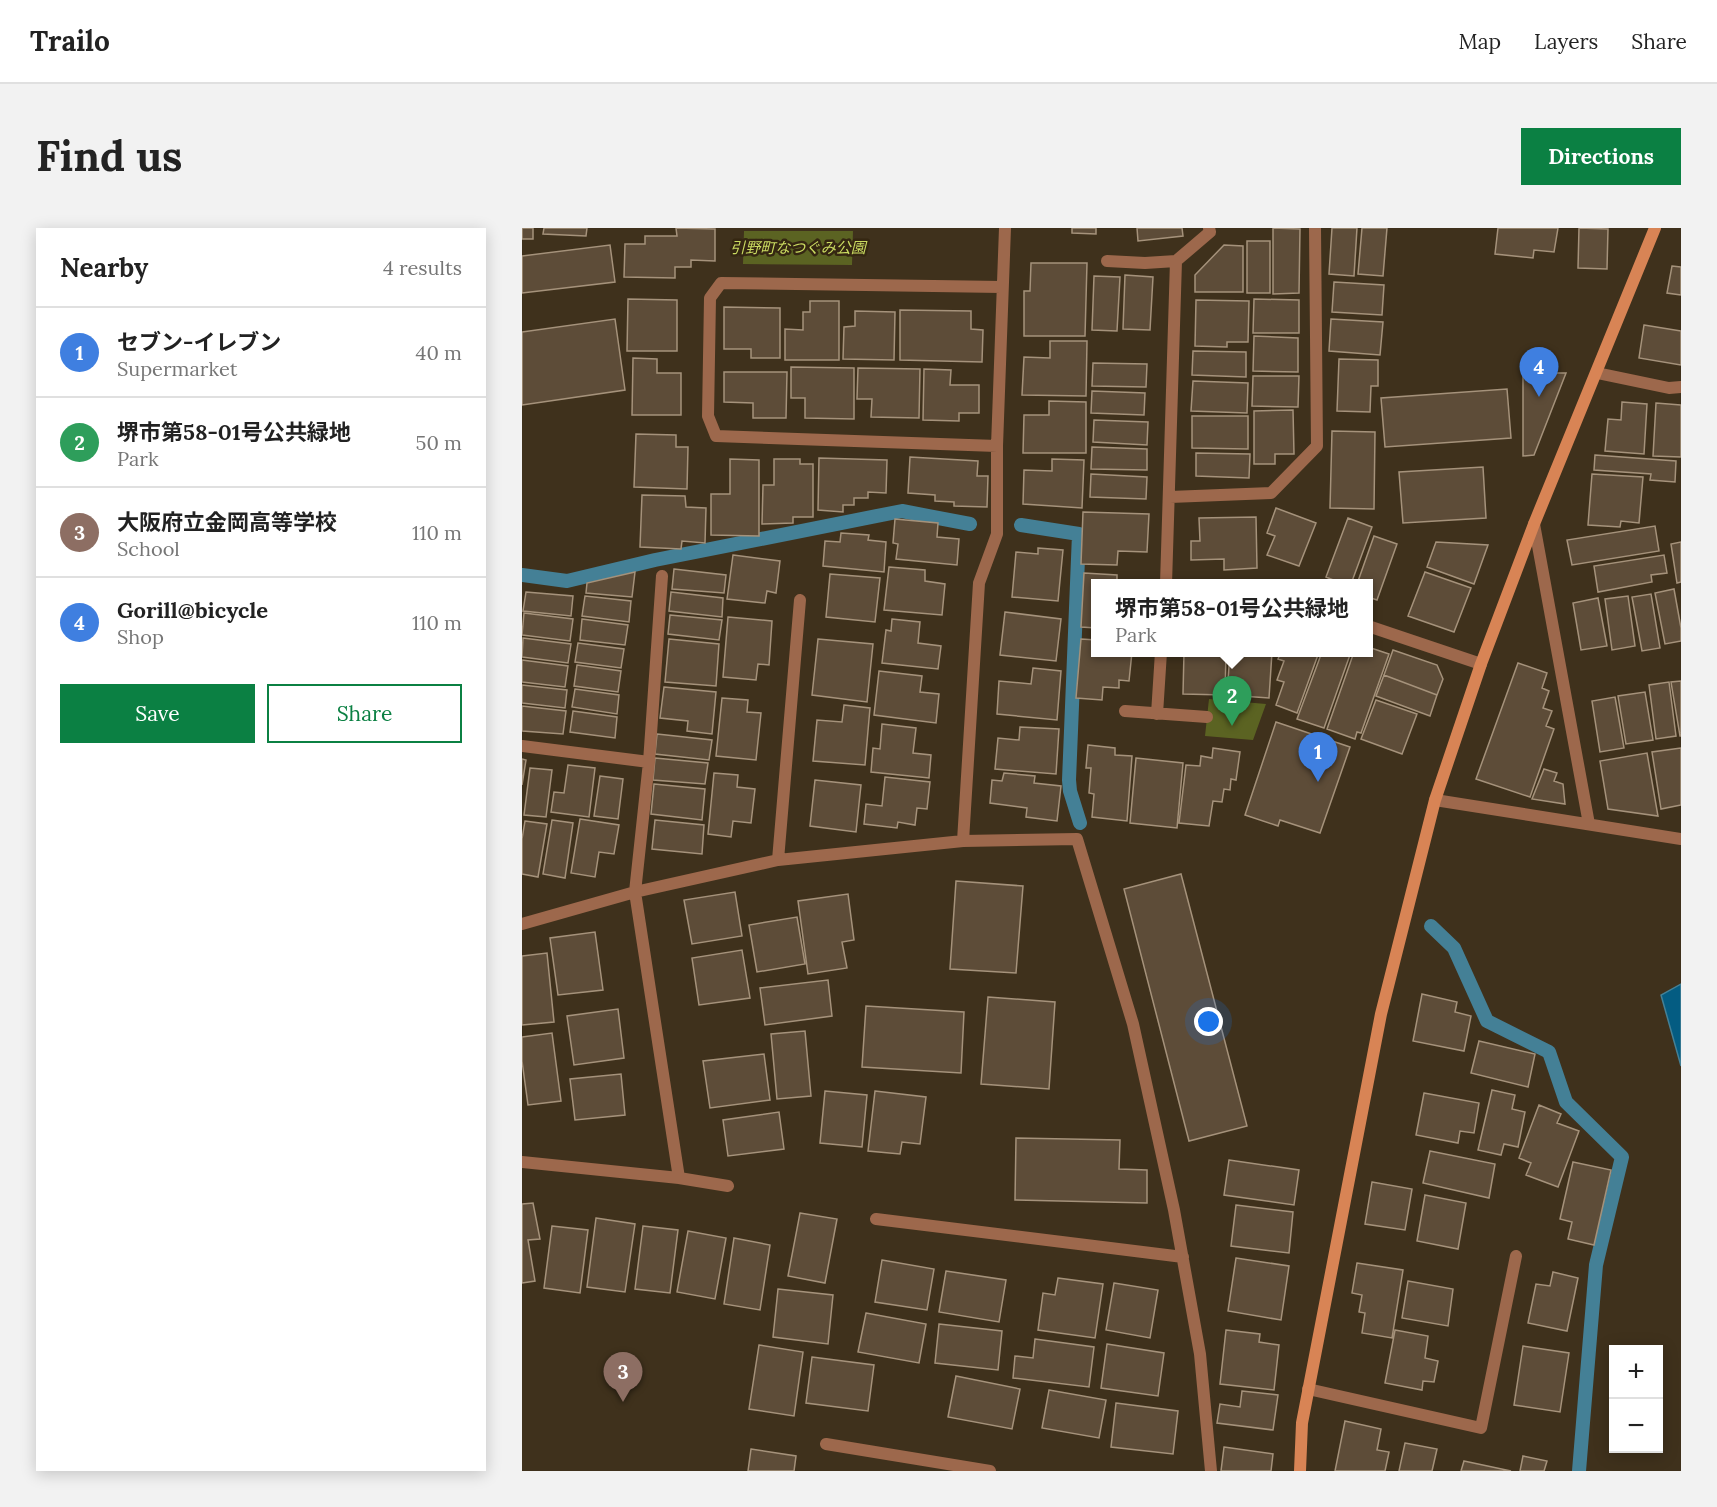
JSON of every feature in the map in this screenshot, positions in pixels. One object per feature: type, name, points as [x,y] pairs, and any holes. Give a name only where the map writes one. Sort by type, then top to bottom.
[{"type":"street","points":[[963,841],[979,583],[997,534],[997,446],[1005,228]]},
{"type":"street","points":[[1170,497],[1271,493],[1317,446],[1316,228]]},
{"type":"street","points":[[1300,1471],[1302,1423],[1308,1389],[1381,1014],[1435,800],[1481,664],[1534,524],[1655,228]]},
{"type":"street","points":[[1107,261],[1145,263],[1176,261],[1213,229]]},
{"type":"street","points":[[1166,579],[1176,261]]},
{"type":"street","points":[[997,446],[716,436],[708,416],[710,298],[721,283],[1002,287]]},
{"type":"street","points":[[1597,373],[1669,388],[1681,387]]},
{"type":"street","points":[[1534,524],[1588,824]]},
{"type":"street","points":[[662,576],[649,762],[635,892],[679,1178]]},
{"type":"street","points":[[778,860],[800,600]]},
{"type":"street","points":[[1373,628],[1481,664]]},
{"type":"street","points":[[1157,714],[1161,657]]},
{"type":"street","points":[[1125,711],[1208,717]]},
{"type":"street","points":[[522,746],[649,762]]},
{"type":"street","points":[[1435,800],[1681,839]]},
{"type":"street","points":[[522,924],[635,892],[778,860],[963,841],[1077,839],[1133,1024],[1174,1210],[1200,1354],[1211,1471]]},
{"type":"street","points":[[522,1162],[679,1178],[728,1186]]},
{"type":"street","points":[[876,1219],[1183,1257]]},
{"type":"street","points":[[1308,1389],[1481,1428],[1516,1256]]},
{"type":"street","points":[[826,1444],[990,1471]]},
{"type":"green space","name":"引野町なつぐみ公園","points":[[744,231],[853,231],[852,265],[743,264]]},
{"type":"green space","points":[[1209,699],[1266,704],[1253,740],[1205,736]]},
{"type":"water","points":[[1681,984],[1681,1066],[1661,995]]},
{"type":"building","points":[[522,228],[533,228],[533,239],[522,239]]},
{"type":"building","points":[[544,228],[587,228],[586,236],[543,234]]},
{"type":"building","points":[[676,228],[715,229],[715,261],[691,260],[691,267],[675,267],[675,278],[624,277],[625,244],[645,244],[645,236],[677,236]]},
{"type":"building","points":[[1072,228],[1096,228],[1096,234],[1072,233]]},
{"type":"building","points":[[1137,228],[1182,228],[1183,236],[1138,241]]},
{"type":"building","points":[[1273,228],[1300,229],[1299,293],[1273,294]]},
{"type":"building","points":[[1332,228],[1357,228],[1354,276],[1329,274]]},
{"type":"building","points":[[1362,228],[1387,228],[1383,276],[1358,274]]},
{"type":"building","points":[[1498,228],[1558,228],[1554,252],[1534,250],[1533,258],[1495,254]]},
{"type":"building","points":[[1579,228],[1608,229],[1607,269],[1578,268]]},
{"type":"building","points":[[1247,241],[1270,241],[1270,293],[1247,293]]},
{"type":"building","points":[[610,245],[615,282],[522,293],[522,256]]},
{"type":"building","points":[[1224,245],[1243,246],[1243,292],[1195,292],[1195,275]]},
{"type":"building","points":[[1031,263],[1087,263],[1085,336],[1024,336],[1024,291],[1030,291]]},
{"type":"building","points":[[1672,266],[1681,267],[1681,295],[1667,293]]},
{"type":"building","points":[[1125,275],[1153,277],[1150,330],[1123,329]]},
{"type":"building","points":[[1094,276],[1120,277],[1117,331],[1092,330]]},
{"type":"building","points":[[1334,282],[1384,285],[1382,315],[1332,312]]},
{"type":"building","points":[[628,299],[677,300],[677,351],[627,351]]},
{"type":"building","points":[[1254,299],[1299,300],[1299,333],[1253,333]]},
{"type":"building","points":[[1196,300],[1249,301],[1248,342],[1227,342],[1227,347],[1195,346]]},
{"type":"building","points":[[810,301],[839,301],[839,360],[785,360],[785,329],[803,330],[803,312],[810,312]]},
{"type":"building","points":[[724,307],[780,308],[780,358],[751,358],[751,349],[724,349]]},
{"type":"building","points":[[900,310],[971,311],[971,329],[983,330],[982,362],[900,360]]},
{"type":"building","points":[[855,311],[895,312],[894,360],[843,359],[844,327],[855,326]]},
{"type":"building","points":[[615,319],[625,390],[522,405],[522,332]]},
{"type":"building","points":[[1331,319],[1383,322],[1380,355],[1329,351]]},
{"type":"building","points":[[1644,325],[1681,331],[1681,365],[1639,358]]},
{"type":"building","points":[[1254,336],[1298,338],[1298,372],[1253,371]]},
{"type":"building","points":[[1050,341],[1087,341],[1086,396],[1022,395],[1024,357],[1050,358]]},
{"type":"building","points":[[1193,351],[1246,352],[1246,377],[1192,375]]},
{"type":"building","points":[[633,358],[657,359],[657,373],[681,373],[681,415],[632,415]]},
{"type":"building","points":[[1339,359],[1378,360],[1378,386],[1371,386],[1370,412],[1337,411]]},
{"type":"building","points":[[1093,363],[1147,364],[1146,387],[1092,386]]},
{"type":"building","points":[[791,367],[854,368],[854,419],[805,418],[805,398],[791,398]]},
{"type":"building","points":[[858,368],[920,369],[919,418],[871,417],[872,399],[857,399]]},
{"type":"building","points":[[924,369],[951,370],[950,385],[979,385],[979,413],[959,413],[959,421],[923,420]]},
{"type":"building","points":[[724,372],[787,372],[786,418],[753,418],[753,403],[724,402]]},
{"type":"building","points":[[1523,373],[1566,373],[1534,455],[1523,456]]},
{"type":"building","points":[[1253,376],[1299,376],[1298,407],[1252,406]]},
{"type":"building","points":[[1193,381],[1248,383],[1247,413],[1191,411]]},
{"type":"building","points":[[1507,389],[1511,438],[1385,447],[1381,398]]},
{"type":"building","points":[[1092,391],[1145,393],[1144,415],[1091,413]]},
{"type":"building","points":[[1049,401],[1086,402],[1086,453],[1023,453],[1024,415],[1049,415]]},
{"type":"building","points":[[1622,402],[1647,404],[1644,454],[1605,451],[1608,419],[1621,420]]},
{"type":"building","points":[[1656,403],[1681,405],[1681,457],[1653,456]]},
{"type":"building","points":[[1293,410],[1294,454],[1275,454],[1275,464],[1254,464],[1254,411]]},
{"type":"building","points":[[1192,416],[1248,416],[1248,449],[1192,448]]},
{"type":"building","points":[[1094,420],[1148,422],[1147,445],[1093,442]]},
{"type":"building","points":[[1332,431],[1375,432],[1374,509],[1330,508]]},
{"type":"building","points":[[636,434],[676,435],[676,447],[688,447],[687,489],[634,487]]},
{"type":"building","points":[[1092,447],[1147,449],[1147,470],[1091,469]]},
{"type":"building","points":[[1196,453],[1250,454],[1249,478],[1196,476]]},
{"type":"building","points":[[1595,455],[1676,461],[1675,482],[1650,480],[1651,474],[1594,470]]},
{"type":"building","points":[[910,457],[978,461],[977,476],[988,476],[987,507],[954,506],[954,502],[935,501],[935,495],[908,493]]},
{"type":"building","points":[[819,458],[887,460],[886,493],[868,492],[868,498],[854,498],[854,505],[843,505],[843,512],[818,510]]},
{"type":"building","points":[[730,459],[759,460],[759,536],[711,535],[711,494],[730,494]]},
{"type":"building","points":[[774,459],[800,459],[800,464],[813,464],[813,517],[793,517],[793,523],[762,524],[763,485],[774,485]]},
{"type":"building","points":[[1052,459],[1084,460],[1082,508],[1023,504],[1024,470],[1052,471]]},
{"type":"building","points":[[1483,467],[1486,518],[1403,523],[1399,472]]},
{"type":"building","points":[[1091,474],[1147,477],[1146,499],[1090,497]]},
{"type":"building","points":[[1592,474],[1643,477],[1639,523],[1621,521],[1620,527],[1588,525]]},
{"type":"building","points":[[642,495],[685,496],[686,507],[706,508],[705,543],[682,541],[681,549],[640,547]]},
{"type":"building","points":[[1276,508],[1316,523],[1299,566],[1267,555],[1275,536],[1267,533]]},
{"type":"building","points":[[1083,512],[1149,514],[1147,552],[1118,551],[1117,565],[1081,564]]},
{"type":"building","points":[[1256,517],[1257,568],[1224,570],[1224,559],[1191,560],[1191,541],[1200,541],[1199,518]]},
{"type":"building","points":[[1348,518],[1372,527],[1353,579],[1326,577]]},
{"type":"building","points":[[895,519],[938,523],[937,537],[959,539],[957,565],[896,559],[898,544],[893,543]]},
{"type":"building","points":[[1655,526],[1659,551],[1572,565],[1567,540]]},
{"type":"building","points":[[841,533],[869,535],[868,540],[886,542],[884,572],[823,566],[825,541],[840,542]]},
{"type":"building","points":[[1374,536],[1397,544],[1377,600],[1373,599],[1373,579],[1359,579]]},
{"type":"building","points":[[1436,542],[1488,545],[1474,584],[1427,567]]},
{"type":"building","points":[[1681,542],[1681,582],[1677,583],[1671,544]]},
{"type":"building","points":[[1038,548],[1063,550],[1058,601],[1012,597],[1016,552],[1038,554]]},
{"type":"building","points":[[733,555],[780,561],[776,593],[767,591],[765,603],[727,599]]},
{"type":"building","points":[[1664,555],[1667,573],[1651,575],[1652,582],[1598,592],[1594,566]]},
{"type":"building","points":[[889,567],[925,570],[925,581],[945,584],[942,615],[884,610]]},
{"type":"building","points":[[674,569],[726,575],[724,593],[672,589]]},
{"type":"building","points":[[635,572],[632,597],[586,593],[587,583]]},
{"type":"building","points":[[1425,572],[1471,588],[1454,632],[1408,616]]},
{"type":"building","points":[[1084,573],[1117,575],[1117,579],[1091,579],[1091,628],[1081,627]]},
{"type":"building","points":[[830,574],[880,578],[875,622],[826,617]]},
{"type":"building","points":[[1674,589],[1681,641],[1665,644],[1655,593]]},
{"type":"building","points":[[526,592],[573,596],[571,616],[523,611]]},
{"type":"building","points":[[671,592],[723,598],[722,617],[669,611]]},
{"type":"building","points":[[1651,594],[1660,648],[1642,651],[1632,597]]},
{"type":"building","points":[[585,596],[631,601],[629,622],[582,616]]},
{"type":"building","points":[[1628,596],[1635,646],[1612,650],[1605,599]]},
{"type":"building","points":[[1598,598],[1607,646],[1581,650],[1573,603]]},
{"type":"building","points":[[1005,612],[1061,619],[1056,661],[1000,655]]},
{"type":"building","points":[[524,613],[573,619],[570,641],[522,635]]},
{"type":"building","points":[[670,615],[722,620],[719,640],[668,634]]},
{"type":"building","points":[[728,617],[772,621],[769,665],[758,664],[756,680],[723,677]]},
{"type":"building","points":[[582,619],[628,625],[625,645],[580,640]]},
{"type":"building","points":[[892,619],[920,622],[918,643],[941,646],[938,669],[882,663],[886,630],[891,631]]},
{"type":"building","points":[[523,638],[571,644],[568,663],[522,657]]},
{"type":"building","points":[[669,639],[719,644],[716,686],[665,682]]},
{"type":"building","points":[[818,639],[873,644],[867,702],[812,695]]},
{"type":"building","points":[[1081,639],[1091,640],[1091,657],[1131,657],[1129,681],[1119,680],[1119,688],[1103,687],[1102,700],[1076,698]]},
{"type":"building","points":[[578,643],[624,649],[621,668],[575,662]]},
{"type":"building","points":[[1373,649],[1389,654],[1361,733],[1357,732],[1355,739],[1327,729],[1352,657],[1373,657]]},
{"type":"building","points":[[1393,650],[1437,665],[1443,679],[1437,695],[1384,675]]},
{"type":"building","points":[[1184,657],[1226,657],[1225,695],[1183,694]]},
{"type":"building","points":[[1230,657],[1272,657],[1269,698],[1227,695]]},
{"type":"building","points":[[1279,657],[1317,657],[1297,713],[1276,705],[1284,682],[1277,680],[1284,661],[1278,659]]},
{"type":"building","points":[[1320,657],[1349,657],[1324,728],[1297,719]]},
{"type":"building","points":[[522,660],[568,666],[565,687],[522,682]]},
{"type":"building","points":[[1518,663],[1547,673],[1542,688],[1549,691],[1543,708],[1552,711],[1546,726],[1554,729],[1530,797],[1476,779]]},
{"type":"building","points":[[577,665],[621,671],[618,692],[574,686]]},
{"type":"building","points":[[1033,668],[1061,671],[1057,720],[997,714],[999,681],[1031,684]]},
{"type":"building","points":[[879,671],[922,676],[920,692],[939,694],[936,723],[874,715]]},
{"type":"building","points":[[1384,675],[1437,695],[1430,716],[1376,696]]},
{"type":"building","points":[[1681,681],[1681,736],[1680,736],[1671,682]]},
{"type":"building","points":[[1669,682],[1676,736],[1656,739],[1649,685]]},
{"type":"building","points":[[522,685],[567,690],[565,708],[522,703]]},
{"type":"building","points":[[664,687],[716,692],[712,734],[687,731],[688,721],[660,718]]},
{"type":"building","points":[[575,689],[619,695],[617,714],[572,707]]},
{"type":"building","points":[[1645,692],[1653,740],[1626,744],[1618,696]]},
{"type":"building","points":[[1615,697],[1624,748],[1600,752],[1592,701]]},
{"type":"building","points":[[722,698],[748,700],[747,712],[761,713],[756,760],[716,756]]},
{"type":"building","points":[[1376,700],[1417,714],[1402,754],[1361,739]]},
{"type":"building","points":[[844,705],[870,708],[865,765],[813,761],[817,720],[842,722]]},
{"type":"building","points":[[522,706],[566,711],[563,734],[522,731]]},
{"type":"building","points":[[573,711],[617,717],[615,738],[570,732]]},
{"type":"building","points":[[1276,722],[1350,747],[1320,833],[1280,820],[1278,826],[1245,815]]},
{"type":"building","points":[[882,724],[916,728],[913,753],[931,755],[929,778],[871,772],[873,748],[880,749]]},
{"type":"building","points":[[1020,727],[1059,729],[1056,774],[995,769],[998,738],[1019,740]]},
{"type":"building","points":[[657,734],[712,740],[709,760],[655,754]]},
{"type":"building","points":[[1088,745],[1115,748],[1115,755],[1132,756],[1127,821],[1092,817],[1094,794],[1089,793],[1091,768],[1086,768]]},
{"type":"building","points":[[1213,748],[1240,752],[1236,780],[1231,779],[1230,790],[1224,789],[1222,802],[1213,801],[1209,826],[1179,823],[1186,765],[1200,766],[1201,756],[1212,758]]},
{"type":"building","points":[[1681,748],[1681,805],[1661,809],[1652,752]]},
{"type":"building","points":[[1647,753],[1658,816],[1608,809],[1600,761]]},
{"type":"building","points":[[655,758],[708,763],[705,784],[653,780]]},
{"type":"building","points":[[1136,758],[1183,763],[1177,828],[1130,823]]},
{"type":"building","points":[[522,759],[526,760],[522,785]]},
{"type":"building","points":[[568,765],[595,768],[589,817],[551,812],[554,792],[564,793]]},
{"type":"building","points":[[530,768],[552,770],[546,817],[524,815]]},
{"type":"building","points":[[1544,769],[1557,773],[1554,781],[1563,784],[1565,804],[1532,799]]},
{"type":"building","points":[[714,773],[738,775],[737,787],[755,789],[751,823],[733,821],[731,837],[708,834]]},
{"type":"building","points":[[1004,773],[1035,776],[1034,783],[1061,786],[1057,821],[1026,817],[1027,808],[990,803],[992,780],[1002,781]]},
{"type":"building","points":[[600,776],[623,779],[618,819],[594,816]]},
{"type":"building","points":[[885,777],[930,782],[927,809],[917,808],[915,825],[898,822],[897,828],[864,824],[866,804],[882,806]]},
{"type":"building","points":[[815,780],[861,785],[856,832],[810,826]]},
{"type":"building","points":[[654,784],[705,789],[702,820],[651,814]]},
{"type":"building","points":[[580,819],[619,825],[614,854],[599,852],[595,877],[571,873]]},
{"type":"building","points":[[552,820],[573,823],[565,878],[543,874]]},
{"type":"building","points":[[655,820],[704,825],[702,854],[652,849]]},
{"type":"building","points":[[525,821],[547,824],[538,877],[522,874],[522,839]]},
{"type":"building","points":[[1181,874],[1247,1126],[1189,1141],[1124,889]]},
{"type":"building","points":[[956,881],[1023,886],[1016,973],[950,969]]},
{"type":"building","points":[[735,892],[742,936],[692,944],[684,900]]},
{"type":"building","points":[[848,894],[854,940],[842,942],[847,968],[808,974],[798,901]]},
{"type":"building","points":[[797,917],[805,964],[757,972],[749,925]]},
{"type":"building","points":[[595,932],[603,990],[558,995],[550,938]]},
{"type":"building","points":[[742,950],[750,998],[699,1005],[692,958]]},
{"type":"building","points":[[547,953],[554,1022],[522,1025],[522,956]]},
{"type":"building","points":[[828,980],[832,1016],[765,1025],[760,988]]},
{"type":"building","points":[[1422,994],[1457,1002],[1455,1012],[1471,1016],[1464,1051],[1413,1041]]},
{"type":"building","points":[[988,997],[1055,1002],[1049,1089],[981,1084]]},
{"type":"building","points":[[866,1006],[964,1012],[961,1073],[862,1067]]},
{"type":"building","points":[[618,1009],[624,1058],[574,1065],[567,1016]]},
{"type":"building","points":[[805,1031],[811,1096],[777,1099],[771,1034]]},
{"type":"building","points":[[552,1033],[561,1101],[528,1105],[522,1061],[522,1037]]},
{"type":"building","points":[[1479,1041],[1535,1054],[1528,1087],[1471,1073]]},
{"type":"building","points":[[764,1054],[770,1100],[710,1108],[703,1061]]},
{"type":"building","points":[[621,1074],[625,1115],[575,1120],[570,1079]]},
{"type":"building","points":[[1492,1090],[1515,1095],[1512,1109],[1525,1112],[1518,1147],[1504,1144],[1501,1155],[1478,1150]]},
{"type":"building","points":[[825,1091],[867,1095],[862,1147],[820,1143]]},
{"type":"building","points":[[875,1091],[926,1097],[920,1144],[902,1142],[900,1154],[868,1151]]},
{"type":"building","points":[[1424,1093],[1479,1103],[1474,1133],[1460,1131],[1458,1143],[1416,1135]]},
{"type":"building","points":[[1539,1105],[1561,1114],[1557,1123],[1579,1131],[1558,1187],[1526,1175],[1531,1163],[1519,1158]]},
{"type":"building","points":[[779,1112],[784,1149],[728,1156],[723,1120]]},
{"type":"building","points":[[1016,1138],[1120,1140],[1119,1169],[1147,1170],[1147,1203],[1015,1200]]},
{"type":"building","points":[[1430,1151],[1495,1164],[1489,1198],[1423,1183]]},
{"type":"building","points":[[1229,1160],[1299,1170],[1294,1205],[1224,1195]]},
{"type":"building","points":[[1573,1162],[1611,1170],[1594,1245],[1568,1239],[1572,1222],[1560,1219]]},
{"type":"building","points":[[1372,1182],[1412,1189],[1405,1230],[1365,1224]]},
{"type":"building","points":[[1425,1195],[1466,1203],[1458,1249],[1417,1241]]},
{"type":"building","points":[[533,1203],[540,1239],[528,1240],[535,1281],[522,1283],[522,1204]]},
{"type":"building","points":[[1236,1205],[1293,1212],[1289,1253],[1231,1246]]},
{"type":"building","points":[[800,1213],[837,1219],[825,1283],[788,1276]]},
{"type":"building","points":[[596,1218],[635,1224],[625,1292],[587,1287]]},
{"type":"building","points":[[552,1226],[588,1230],[580,1293],[544,1288]]},
{"type":"building","points":[[643,1226],[678,1230],[670,1293],[635,1289]]},
{"type":"building","points":[[688,1231],[726,1238],[715,1299],[677,1292]]},
{"type":"building","points":[[734,1238],[770,1245],[760,1310],[724,1304]]},
{"type":"building","points":[[1236,1258],[1289,1266],[1281,1320],[1228,1311]]},
{"type":"building","points":[[882,1260],[934,1269],[927,1310],[875,1302]]},
{"type":"building","points":[[1357,1263],[1403,1270],[1392,1338],[1362,1333],[1365,1313],[1359,1312],[1362,1295],[1352,1293]]},
{"type":"building","points":[[946,1271],[1006,1280],[999,1322],[939,1312]]},
{"type":"building","points":[[1553,1272],[1578,1278],[1567,1331],[1528,1323],[1536,1284],[1550,1286]]},
{"type":"building","points":[[1058,1278],[1103,1284],[1095,1338],[1038,1330],[1043,1293],[1055,1295]]},
{"type":"building","points":[[1408,1281],[1453,1289],[1448,1326],[1402,1318]]},
{"type":"building","points":[[1114,1283],[1158,1290],[1150,1338],[1106,1330]]},
{"type":"building","points":[[778,1289],[833,1295],[828,1344],[773,1337]]},
{"type":"building","points":[[866,1313],[926,1324],[919,1363],[858,1352]]},
{"type":"building","points":[[939,1324],[1002,1331],[998,1370],[935,1363]]},
{"type":"building","points":[[1226,1330],[1260,1334],[1259,1342],[1279,1345],[1274,1390],[1220,1384]]},
{"type":"building","points":[[1395,1330],[1428,1336],[1425,1358],[1438,1361],[1434,1382],[1423,1381],[1422,1390],[1385,1383]]},
{"type":"building","points":[[1035,1339],[1094,1347],[1089,1387],[1013,1378],[1015,1356],[1033,1358]]},
{"type":"building","points":[[1107,1344],[1164,1353],[1158,1396],[1101,1388]]},
{"type":"building","points":[[759,1345],[803,1352],[794,1416],[749,1409]]},
{"type":"building","points":[[1523,1346],[1569,1353],[1560,1412],[1514,1405]]},
{"type":"building","points":[[812,1357],[874,1365],[868,1411],[806,1403]]},
{"type":"building","points":[[956,1376],[1020,1389],[1012,1429],[948,1417]]},
{"type":"building","points":[[1049,1390],[1106,1400],[1099,1438],[1042,1428]]},
{"type":"building","points":[[1242,1391],[1278,1395],[1273,1430],[1217,1423],[1220,1404],[1240,1407]]},
{"type":"building","points":[[1116,1403],[1178,1411],[1173,1454],[1111,1447]]},
{"type":"building","points":[[1345,1421],[1381,1429],[1377,1450],[1389,1452],[1385,1471],[1335,1471]]},
{"type":"building","points":[[1405,1443],[1437,1449],[1432,1471],[1399,1471]]},
{"type":"building","points":[[1224,1447],[1273,1454],[1271,1471],[1221,1471]]},
{"type":"building","points":[[751,1449],[796,1456],[794,1471],[748,1471]]},
{"type":"building","points":[[1523,1456],[1547,1461],[1544,1471],[1520,1471]]},
{"type":"building","points":[[1464,1461],[1511,1471],[1461,1471]]},
{"type":"waterway","points":[[522,575],[567,581],[655,560],[902,511],[970,524]]},
{"type":"waterway","points":[[1021,525],[1079,534],[1069,780],[1080,823]]},
{"type":"waterway","points":[[1431,926],[1454,948],[1487,1021],[1549,1052],[1566,1102],[1622,1157],[1596,1265],[1579,1471]]},
{"type":"place","name":"Gorill@bicycle","points":[[1539,397]]},
{"type":"place","name":"堺市第58-01号公共緑地","points":[[1232,726]]},
{"type":"place","name":"セブン-イレブン","points":[[1318,782]]},
{"type":"place","name":"大阪府立金岡高等学校","points":[[623,1402]]}]
